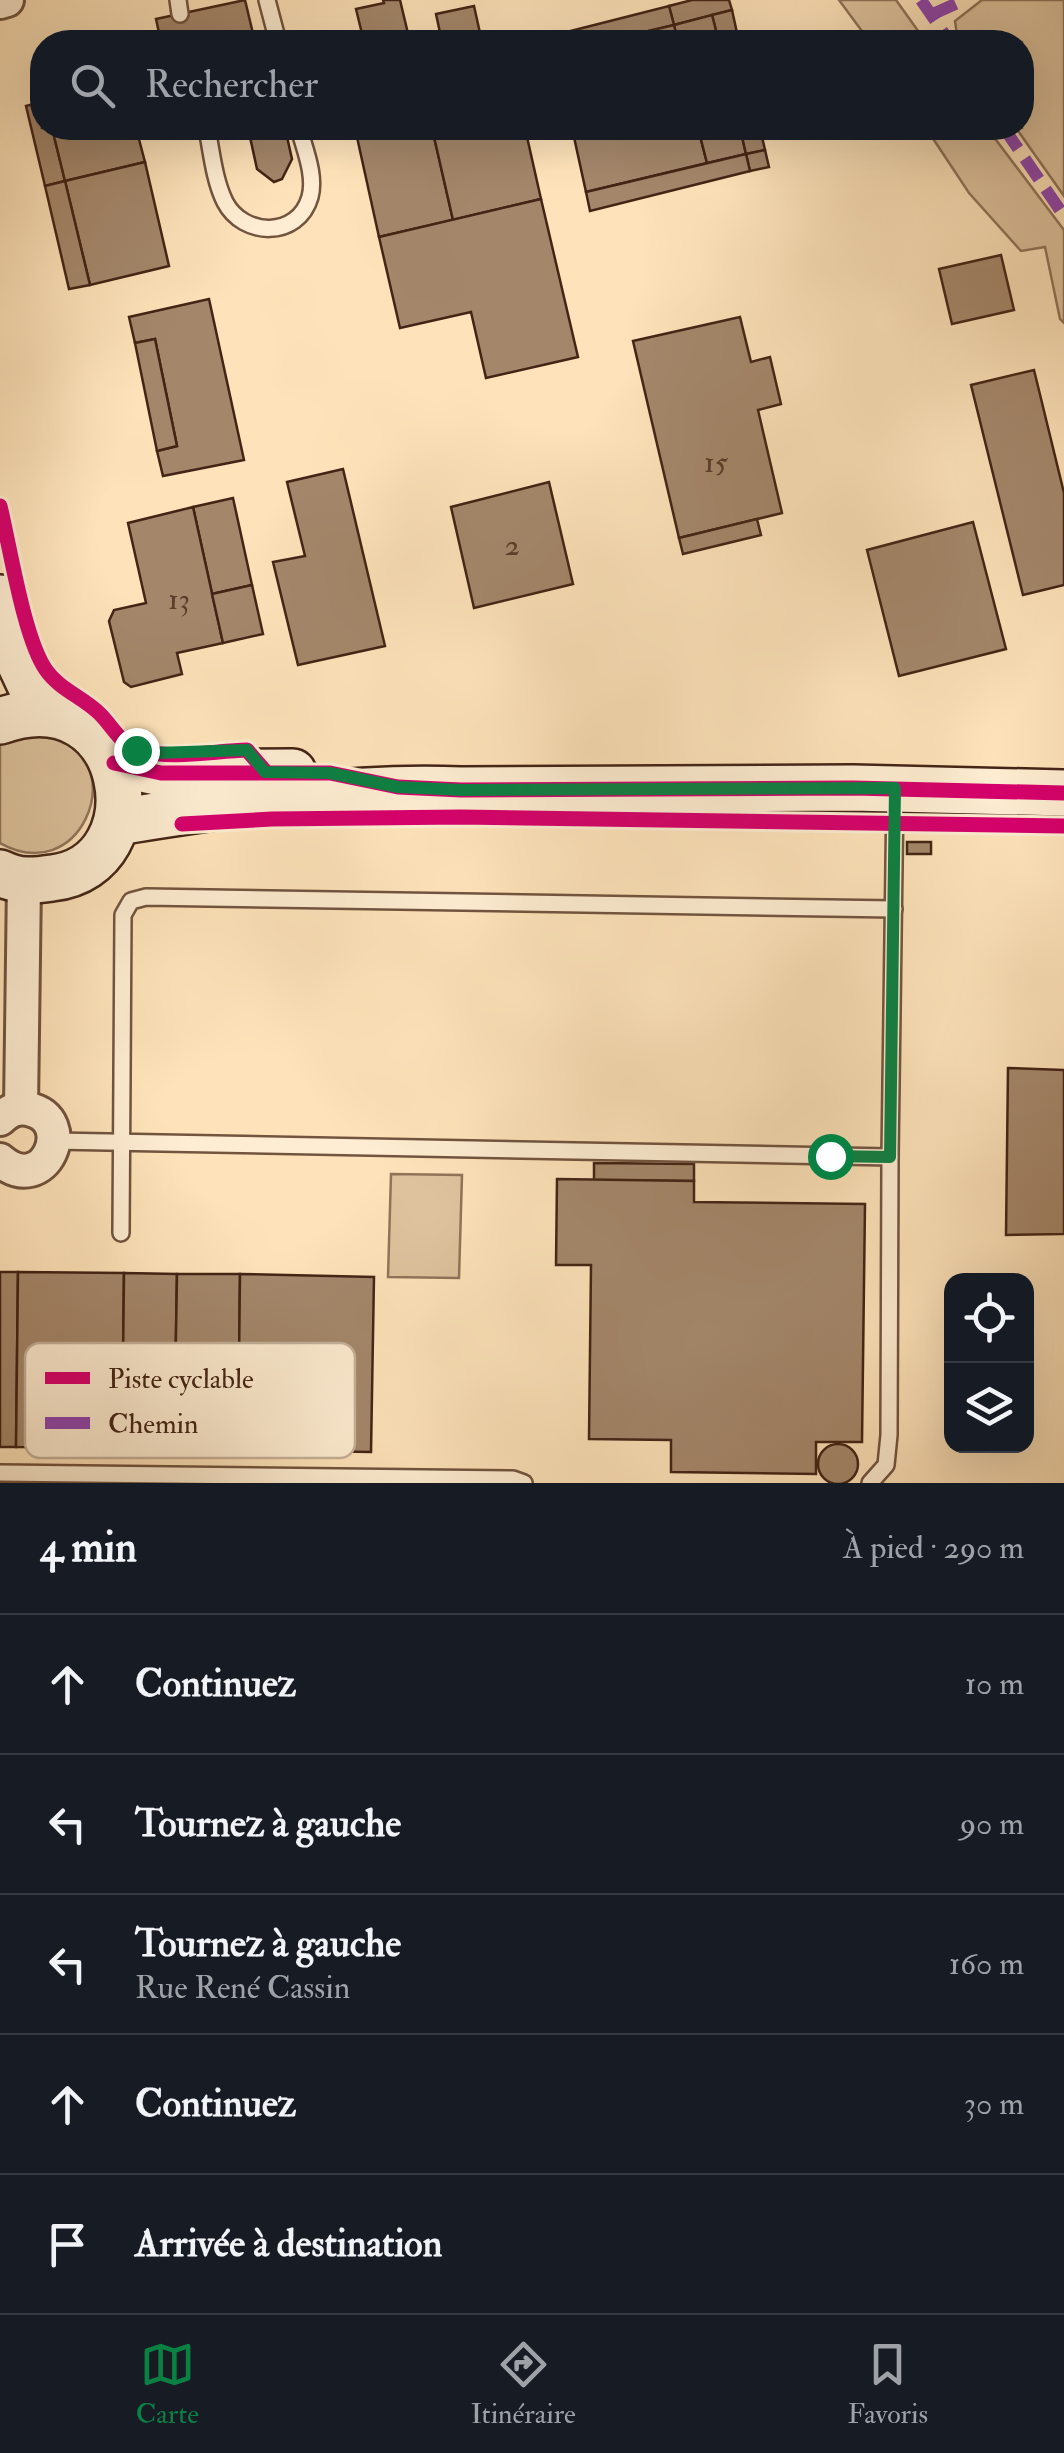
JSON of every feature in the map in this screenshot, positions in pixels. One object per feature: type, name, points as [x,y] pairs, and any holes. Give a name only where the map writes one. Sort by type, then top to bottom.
[{"type":"main road","points":[[0,598],[12,646],[21,716],[65,717],[85,728],[102,743],[114,763],[121,792],[117,822],[105,846],[86,865],[63,877],[12,877]]},
{"type":"main road","points":[[114,763],[161,773],[330,773],[398,787]]},
{"type":"main road","points":[[117,822],[236,803],[398,787],[895,788],[1064,794]]},
{"type":"street","points":[[0,1160],[14,1170],[28,1170],[41,1165],[54,1142],[52,1128],[34,1110],[10,1114],[12,877]]},
{"type":"lane","points":[[267,0],[275,30]]},
{"type":"lane","points":[[210,140],[225,202],[236,218],[252,228],[272,230],[288,224],[310,198],[311,178],[302,140]]},
{"type":"lane","points":[[870,1483],[886,1465],[889,1435],[895,788]]},
{"type":"lane","points":[[121,1233],[122,915],[131,901],[146,897],[894,910]]},
{"type":"lane","points":[[54,1142],[890,1157]]},
{"type":"lane","points":[[0,1473],[512,1479],[524,1483]]},
{"type":"shaded area","points":[[839,0],[896,0],[917,30],[861,30]]},
{"type":"shaded area","points":[[982,0],[1064,0],[1064,196],[1024,140],[1034,140],[1034,30],[956,30],[955,21]]},
{"type":"shaded area","points":[[934,140],[996,140],[1064,230],[1064,323],[1045,247],[1021,251],[969,193]]},
{"type":"shaded area","points":[[22,733],[61,740],[81,754],[91,774],[92,797],[86,819],[72,838],[53,850],[28,853],[0,843],[0,742]]},
{"type":"shaded area","points":[[391,1174],[462,1175],[459,1278],[388,1277]]},
{"type":"building","points":[[245,0],[252,30],[158,30],[156,19]]},
{"type":"building","points":[[383,0],[400,0],[407,30],[361,30],[356,9],[384,3]]},
{"type":"building","points":[[692,0],[729,0],[732,10],[674,25],[669,6]]},
{"type":"building","points":[[474,6],[479,30],[439,30],[436,14]]},
{"type":"building","points":[[669,6],[674,25],[653,30],[575,30]]},
{"type":"building","points":[[732,10],[736,30],[716,30],[712,15]]},
{"type":"building","points":[[712,15],[716,30],[675,30],[674,25]]},
{"type":"building","points":[[34,140],[55,140],[65,181],[45,186]]},
{"type":"building","points":[[55,140],[139,140],[145,162],[65,181]]},
{"type":"building","points":[[251,140],[288,140],[292,159],[282,179],[274,182],[257,169]]},
{"type":"building","points":[[358,140],[435,140],[453,220],[379,237]]},
{"type":"building","points":[[435,140],[528,140],[541,199],[453,220]]},
{"type":"building","points":[[575,140],[701,140],[707,163],[586,192]]},
{"type":"building","points":[[701,140],[743,140],[746,154],[707,163]]},
{"type":"building","points":[[743,140],[763,140],[765,150],[746,154]]},
{"type":"building","points":[[765,150],[769,167],[750,171],[746,154]]},
{"type":"building","points":[[746,154],[750,171],[590,211],[586,192]]},
{"type":"building","points":[[145,162],[169,266],[90,285],[65,181]]},
{"type":"building","points":[[65,181],[90,285],[69,289],[45,186]]},
{"type":"building","points":[[541,199],[578,357],[486,378],[471,312],[400,328],[379,237]]},
{"type":"building","points":[[1001,255],[1014,310],[952,324],[939,269]]},
{"type":"building","points":[[209,299],[244,460],[163,476],[157,451],[177,446],[155,339],[135,343],[129,317]]},
{"type":"building","points":[[740,317],[751,362],[770,357],[781,404],[758,410],[782,513],[679,538],[633,341]]},
{"type":"building","points":[[155,339],[177,446],[157,451],[135,343]]},
{"type":"building","points":[[1034,370],[1064,493],[1064,585],[1023,595],[971,385]]},
{"type":"building","points":[[343,469],[385,646],[298,665],[273,562],[305,556],[287,482]]},
{"type":"building","points":[[549,482],[573,584],[474,608],[451,507]]},
{"type":"building","points":[[233,498],[252,585],[212,594],[193,507]]},
{"type":"building","points":[[193,507],[223,643],[177,653],[182,674],[131,687],[124,682],[109,621],[114,610],[146,603],[128,523]]},
{"type":"building","points":[[757,519],[761,535],[683,554],[679,538]]},
{"type":"building","points":[[973,522],[1006,649],[899,676],[867,550]]},
{"type":"building","points":[[252,585],[263,634],[223,643],[212,594]]},
{"type":"building","points":[[907,842],[931,842],[931,854],[907,854]]},
{"type":"building","points":[[1008,1068],[1064,1070],[1064,1234],[1006,1235]]},
{"type":"building","points":[[594,1163],[694,1164],[694,1181],[594,1180]]},
{"type":"building","points":[[557,1179],[694,1181],[694,1202],[865,1204],[862,1442],[816,1442],[816,1474],[671,1472],[671,1440],[589,1439],[591,1265],[556,1265]]},
{"type":"building","points":[[0,1272],[18,1272],[16,1447],[0,1447]]},
{"type":"building","points":[[18,1272],[124,1273],[123,1343],[25,1343],[25,1447],[16,1447]]},
{"type":"building","points":[[124,1273],[177,1274],[176,1343],[123,1343]]},
{"type":"building","points":[[177,1274],[240,1274],[239,1343],[176,1343]]},
{"type":"building","points":[[240,1274],[374,1277],[371,1452],[355,1452],[355,1343],[239,1343]]},
{"type":"building","points":[[830,1446],[846,1446],[856,1456],[856,1472],[846,1482],[830,1482],[820,1472],[820,1456]]},
{"type":"marked path","points":[[921,0],[942,30]]},
{"type":"marked path","points":[[933,14],[964,0]]},
{"type":"marked path","points":[[1012,140],[1064,216]]},
{"type":"cycle path","points":[[0,506],[31,637],[52,677],[93,708],[132,747],[165,754],[247,750],[265,771]]},
{"type":"cycle path","points":[[114,763],[161,773],[330,773],[398,787],[461,790],[853,788],[1064,793]]},
{"type":"cycle path","points":[[182,824],[461,817],[1064,826]]},
{"type":"route","points":[[136,750],[247,750],[265,772],[330,773],[398,787],[895,788],[890,1157],[830,1156]]}]
